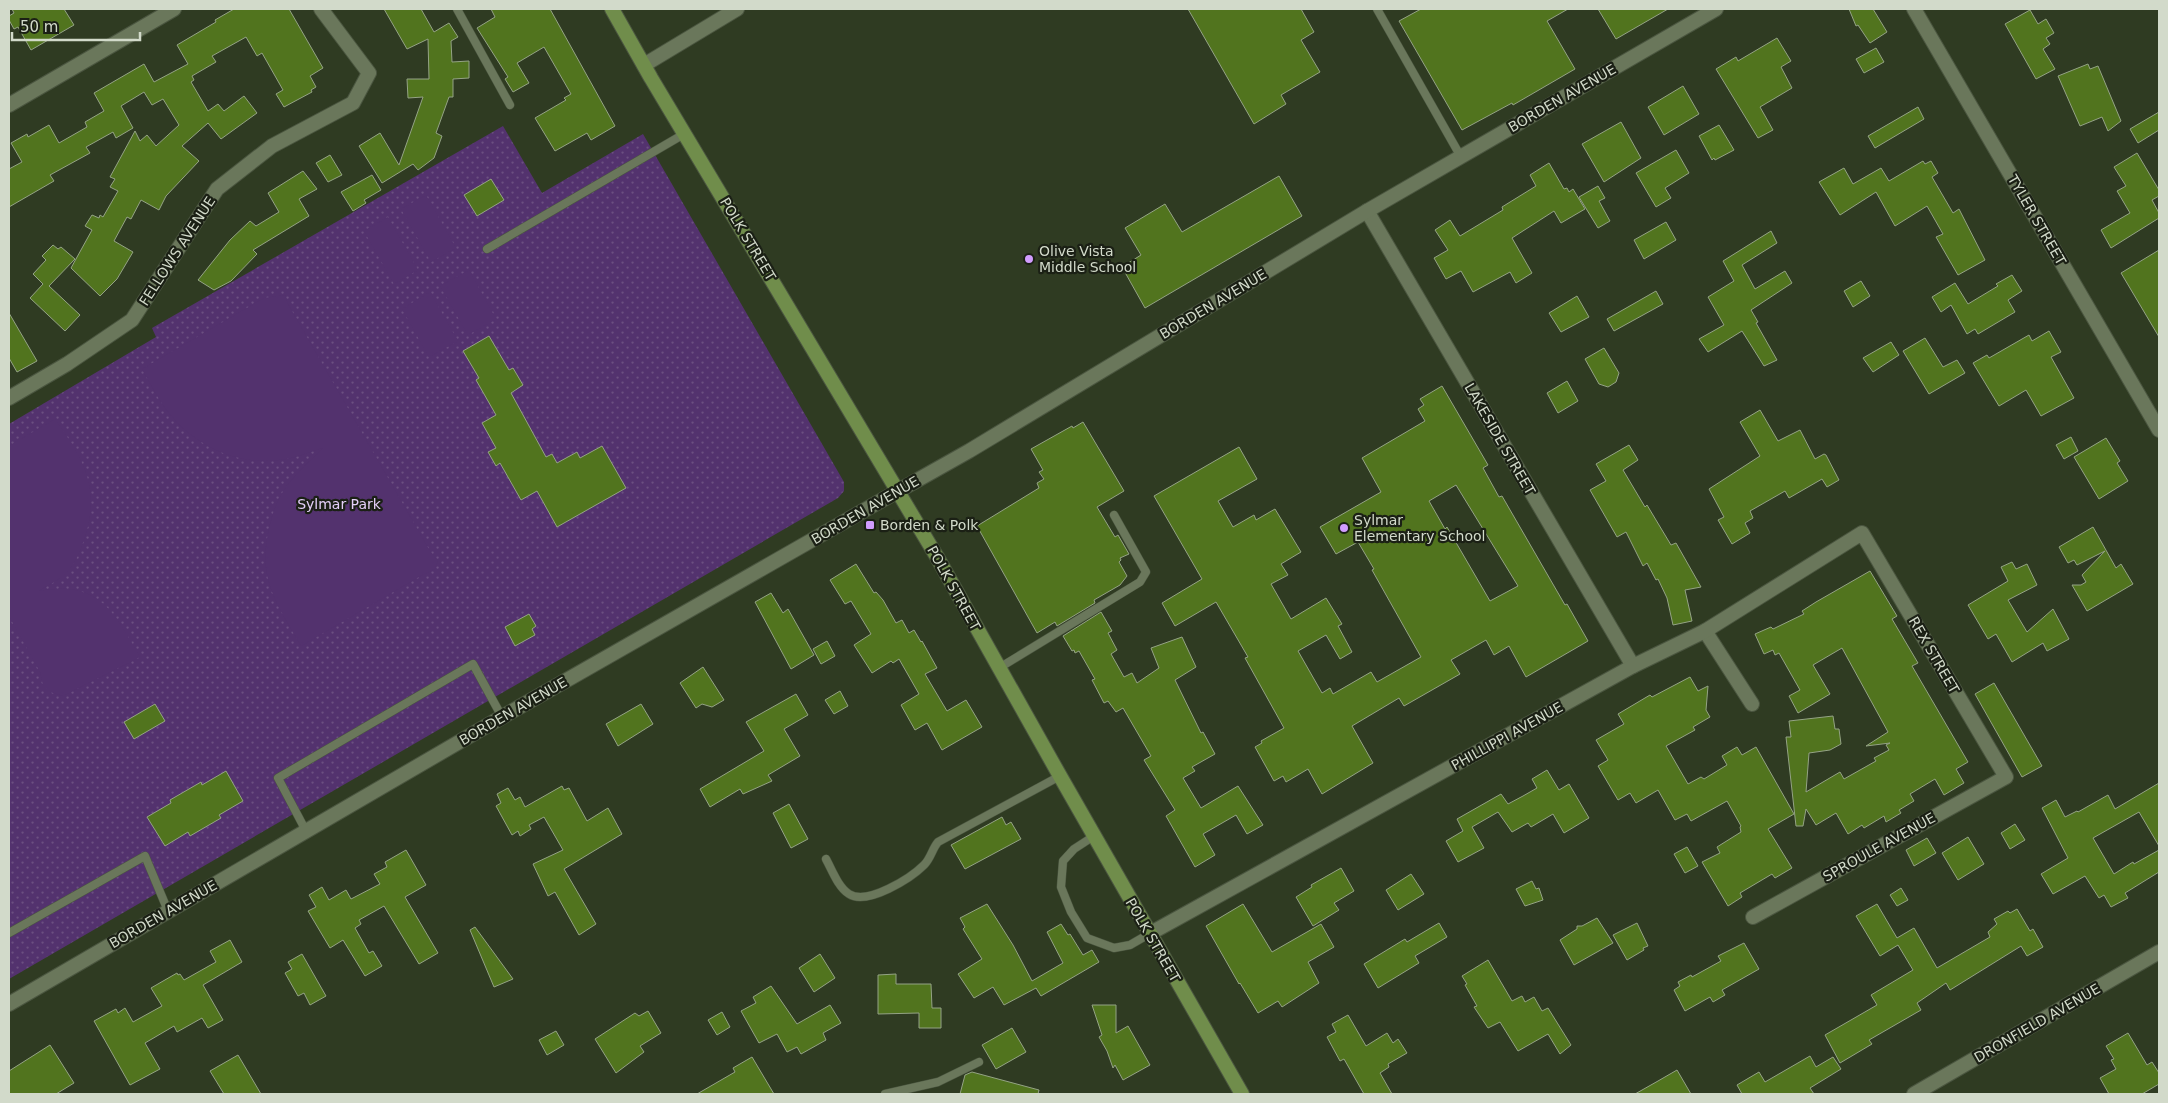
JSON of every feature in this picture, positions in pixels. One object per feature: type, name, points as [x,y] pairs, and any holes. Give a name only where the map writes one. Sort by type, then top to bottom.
[{"type":"main road","name":"POLK STREET","points":[[612,9],[684,134],[898,491],[1242,1094]]},
{"type":"street","points":[[9,106],[174,9]]},
{"type":"street","name":"FELLOWS AVENUE","points":[[9,398],[67,364],[132,320],[217,189],[272,146],[353,103],[369,73],[321,9]]},
{"type":"street","points":[[644,65],[737,9]]},
{"type":"street","name":"BORDEN AVENUE","points":[[9,1004],[502,717],[977,446],[1367,211],[1716,9]]},
{"type":"street","name":"TYLER STREET","points":[[1914,9],[2159,430]]},
{"type":"street","name":"LAKESIDE STREET","points":[[1367,211],[1634,666]]},
{"type":"street","name":"PHILLIPPI AVENUE","points":[[1149,934],[1634,666],[1705,631],[1862,533]]},
{"type":"street","name":"REX STREET","points":[[1862,533],[2006,777]]},
{"type":"street","points":[[1705,631],[1752,704]]},
{"type":"street","name":"SPROULE AVENUE","points":[[1753,916],[2006,777]]},
{"type":"street","name":"DRONFIELD AVENUE","points":[[1914,1094],[2159,952]]},
{"type":"lane","points":[[457,9],[510,105]]},
{"type":"lane","points":[[1377,9],[1461,157]]},
{"type":"lane","points":[[486,249],[684,134]]},
{"type":"lane","points":[[999,668],[1140,582],[1146,572],[1114,514]]},
{"type":"lane","points":[[306,831],[278,778],[473,664],[502,717]]},
{"type":"lane","points":[[826,859],[843,889],[850,895],[860,898],[877,895],[922,868],[930,858],[938,842],[1060,776]]},
{"type":"lane","points":[[1094,836],[1074,849],[1063,861],[1061,887],[1071,912],[1087,938],[1114,948],[1130,946],[1149,934]]},
{"type":"lane","points":[[9,933],[145,856],[168,911]]},
{"type":"lane","points":[[885,1094],[938,1082],[979,1062]]},
{"type":"green space","name":"Sylmar Park","points":[[503,126],[542,193],[643,134],[844,482],[844,491],[838,498],[9,979],[9,424],[156,337],[152,328]]},
{"type":"green space","points":[[426,195],[456,248],[431,262],[401,209]]},
{"type":"green space","points":[[388,217],[418,270],[394,284],[364,231]]},
{"type":"green space","points":[[469,270],[496,319],[468,335],[440,286]]},
{"type":"green space","points":[[430,292],[458,341],[429,357],[402,309]]},
{"type":"green space","points":[[285,295],[288,304],[430,551],[438,561],[435,569],[301,646],[277,604],[272,590],[268,577],[266,547],[277,502],[295,476],[323,448],[279,460],[261,461],[228,455],[197,439],[171,416],[158,398],[142,369],[264,298]]},
{"type":"green space","points":[[55,419],[81,461],[90,488],[91,503],[85,537],[73,564],[61,577],[39,591],[76,590],[90,595],[112,613],[140,657],[63,696],[50,692],[43,685],[40,672],[9,616],[9,446]]},
{"type":"building","points":[[12,9],[64,9],[74,25],[31,50],[18,27],[14,29],[9,20],[9,16],[14,13]]},
{"type":"building","points":[[234,9],[289,9],[323,68],[310,76],[316,87],[311,90],[312,92],[284,107],[276,94],[283,90],[262,53],[257,56],[246,37],[212,56],[216,62],[192,76],[194,80],[191,82],[208,111],[218,104],[224,111],[244,96],[257,113],[221,139],[208,123],[182,146],[199,161],[166,196],[159,210],[141,200],[131,219],[127,217],[114,241],[133,252],[117,279],[100,296],[71,268],[92,230],[85,226],[92,215],[99,218],[100,215],[103,217],[118,191],[110,187],[115,179],[110,177],[135,131],[140,141],[147,135],[156,146],[179,125],[163,99],[152,105],[144,92],[121,106],[133,128],[116,138],[113,132],[86,147],[90,153],[50,175],[54,181],[9,207],[9,169],[22,162],[11,143],[27,134],[28,137],[49,125],[59,143],[87,127],[85,122],[104,111],[94,93],[144,64],[154,82],[188,64],[177,45]]},
{"type":"building","points":[[384,9],[421,9],[434,32],[449,23],[458,37],[451,41],[452,62],[469,61],[469,78],[453,79],[453,97],[449,97],[436,133],[442,136],[434,158],[418,170],[413,164],[382,183],[359,146],[380,133],[399,165],[423,97],[408,98],[407,79],[429,79],[428,39],[407,49]]},
{"type":"building","points":[[491,9],[550,9],[615,126],[591,140],[587,133],[555,151],[535,118],[566,100],[564,98],[571,94],[544,47],[517,63],[529,83],[513,92],[505,79],[508,77],[477,28],[495,17]]},
{"type":"building","points":[[1188,9],[1301,9],[1314,32],[1301,40],[1320,72],[1281,95],[1286,104],[1254,124]]},
{"type":"building","points":[[1421,9],[1568,9],[1547,21],[1575,69],[1513,105],[1512,103],[1462,130],[1399,21]]},
{"type":"building","points":[[1598,9],[1668,9],[1616,39]]},
{"type":"building","points":[[1849,9],[1873,9],[1887,32],[1870,43],[1858,25],[1856,26]]},
{"type":"building","points":[[2030,10],[2038,24],[2046,19],[2054,33],[2046,38],[2050,44],[2043,49],[2055,69],[2036,79],[2005,24]]},
{"type":"building","points":[[1777,38],[1791,61],[1781,67],[1792,88],[1760,107],[1773,130],[1758,138],[1716,69],[1736,57],[1738,61]]},
{"type":"building","points":[[1876,48],[1884,62],[1864,73],[1856,59]]},
{"type":"building","points":[[2088,64],[2090,69],[2098,66],[2121,121],[2108,131],[2102,117],[2080,126],[2058,76]]},
{"type":"building","points":[[1683,86],[1699,114],[1664,135],[1648,107]]},
{"type":"building","points":[[1918,107],[1924,119],[1875,148],[1868,136]]},
{"type":"building","points":[[2159,112],[2159,130],[2138,143],[2130,129]]},
{"type":"building","points":[[1621,122],[1641,158],[1604,182],[1582,144]]},
{"type":"building","points":[[1719,125],[1734,150],[1712,160],[1699,136]]},
{"type":"building","points":[[1676,150],[1689,173],[1665,188],[1671,198],[1656,207],[1636,173]]},
{"type":"building","points":[[2137,153],[2159,190],[2159,196],[2152,200],[2159,213],[2159,218],[2111,248],[2101,230],[2130,213],[2117,191],[2126,186],[2114,167]]},
{"type":"building","points":[[330,155],[342,175],[328,182],[316,163]]},
{"type":"building","points":[[1923,161],[1925,164],[1931,161],[1938,173],[1932,177],[1953,213],[1959,209],[1985,260],[1958,275],[1936,237],[1943,234],[1927,206],[1895,226],[1876,192],[1840,215],[1819,182],[1844,168],[1853,184],[1881,168],[1889,181]]},
{"type":"building","points":[[1549,163],[1564,189],[1567,188],[1569,192],[1573,189],[1585,209],[1561,223],[1554,211],[1512,238],[1532,273],[1516,283],[1510,272],[1473,292],[1461,271],[1446,279],[1434,258],[1448,250],[1435,230],[1450,220],[1460,236],[1503,210],[1502,207],[1536,186],[1530,175]]},
{"type":"building","points":[[303,171],[317,189],[299,199],[309,216],[253,250],[257,254],[231,281],[214,290],[198,280],[230,240],[250,221],[256,226],[279,212],[268,193]]},
{"type":"building","points":[[372,175],[381,190],[364,200],[366,203],[353,211],[341,192]]},
{"type":"building","points":[[1279,176],[1302,216],[1145,308],[1122,267],[1141,255],[1125,228],[1165,204],[1182,232]]},
{"type":"building","points":[[491,179],[504,200],[477,216],[464,195]]},
{"type":"building","points":[[1598,186],[1605,198],[1599,201],[1610,221],[1598,228],[1579,197]]},
{"type":"building","points":[[1666,222],[1676,240],[1644,259],[1634,240]]},
{"type":"building","points":[[1771,231],[1777,243],[1742,265],[1755,289],[1785,271],[1792,283],[1751,310],[1758,322],[1756,323],[1777,360],[1764,366],[1742,331],[1708,352],[1699,339],[1724,325],[1708,297],[1734,281],[1723,261]]},
{"type":"building","points":[[53,245],[58,249],[61,247],[75,259],[49,286],[80,315],[65,331],[30,298],[43,284],[33,274],[46,260],[42,256]]},
{"type":"building","points":[[2159,250],[2159,337],[2121,273]]},
{"type":"building","points":[[2012,275],[2022,291],[2008,300],[2015,312],[1978,334],[1975,329],[1967,334],[1951,305],[1941,312],[1932,297],[1955,283],[1968,304]]},
{"type":"building","points":[[1861,281],[1870,296],[1853,307],[1844,291]]},
{"type":"building","points":[[1656,291],[1663,304],[1614,331],[1607,319]]},
{"type":"building","points":[[1577,296],[1589,317],[1561,332],[1549,313]]},
{"type":"building","points":[[9,313],[37,361],[17,372],[9,358]]},
{"type":"building","points":[[2049,331],[2061,352],[2051,357],[2074,398],[2041,416],[2026,390],[1999,406],[1973,363],[1987,355],[1989,358],[2029,335],[2032,341]]},
{"type":"building","points":[[489,336],[509,370],[513,368],[523,385],[511,393],[546,457],[552,454],[557,463],[577,452],[580,458],[602,446],[626,488],[557,527],[537,491],[521,500],[500,463],[496,466],[488,452],[496,448],[482,423],[496,415],[476,380],[479,378],[463,351]]},
{"type":"building","points":[[1925,338],[1943,367],[1957,360],[1965,373],[1929,394],[1903,351]]},
{"type":"building","points":[[1891,342],[1899,355],[1873,372],[1863,358]]},
{"type":"building","points":[[1604,348],[1619,373],[1616,382],[1608,387],[1599,384],[1585,359]]},
{"type":"building","points":[[1567,381],[1578,401],[1558,413],[1547,393]]},
{"type":"building","points":[[1442,386],[1488,465],[1483,468],[1499,497],[1502,496],[1588,641],[1526,677],[1509,646],[1494,655],[1486,640],[1451,660],[1460,674],[1404,706],[1399,698],[1352,726],[1373,763],[1322,794],[1308,769],[1286,782],[1283,776],[1274,781],[1255,747],[1262,743],[1261,741],[1284,728],[1245,658],[1248,657],[1216,602],[1175,626],[1162,603],[1202,579],[1154,496],[1239,447],[1257,479],[1218,501],[1233,527],[1254,515],[1256,520],[1275,509],[1301,552],[1281,564],[1288,575],[1271,584],[1291,619],[1326,598],[1342,624],[1338,626],[1352,652],[1340,659],[1326,635],[1298,651],[1322,693],[1330,688],[1333,694],[1371,672],[1377,682],[1421,657],[1358,542],[1336,554],[1320,527],[1381,492],[1362,458],[1425,421],[1418,409],[1424,405],[1420,399]],"holes":[[[1456,485],[1518,586],[1490,601],[1447,527],[1445,529],[1429,501]]]},
{"type":"building","points":[[1760,410],[1778,441],[1800,430],[1815,459],[1824,454],[1826,455],[1839,480],[1827,487],[1822,479],[1789,498],[1785,491],[1750,511],[1753,518],[1745,523],[1750,533],[1732,544],[1718,520],[1724,517],[1709,489],[1760,456],[1740,422]]},
{"type":"building","points":[[1083,422],[1124,491],[1097,507],[1115,537],[1118,535],[1129,554],[1120,558],[1119,562],[1127,576],[1120,585],[1094,600],[1095,603],[1057,626],[1055,622],[1037,633],[977,526],[1039,488],[1037,483],[1044,479],[1039,472],[1043,470],[1031,449],[1072,426],[1073,428]]},
{"type":"building","points":[[2071,437],[2078,451],[2064,459],[2056,445]]},
{"type":"building","points":[[2106,438],[2120,461],[2117,463],[2128,481],[2099,499],[2074,457]]},
{"type":"building","points":[[1629,445],[1638,460],[1623,470],[1671,545],[1676,543],[1701,587],[1685,590],[1692,621],[1673,625],[1667,598],[1658,579],[1656,580],[1647,563],[1643,566],[1626,532],[1617,537],[1590,490],[1606,481],[1596,464]]},
{"type":"building","points":[[2093,527],[2116,568],[2121,564],[2133,584],[2087,611],[2072,585],[2081,585],[2086,582],[2082,575],[2105,551],[2077,565],[2074,560],[2068,563],[2059,547]]},
{"type":"building","points":[[2012,562],[2016,569],[2027,564],[2037,585],[2008,600],[2027,632],[2053,609],[2069,639],[2047,651],[2043,643],[2012,662],[1996,634],[1988,639],[1968,605],[2008,581],[2001,567]]},
{"type":"building","points":[[856,564],[874,593],[876,592],[883,600],[896,623],[902,620],[909,633],[914,630],[922,641],[937,668],[925,674],[947,711],[966,700],[982,727],[942,750],[927,723],[915,730],[901,705],[919,694],[899,659],[893,663],[891,661],[872,673],[854,645],[871,634],[851,601],[845,604],[830,580]]},
{"type":"building","points":[[1870,571],[1897,616],[1892,619],[1918,663],[1912,666],[1968,762],[1956,769],[1964,783],[1944,795],[1935,779],[1910,794],[1914,801],[1899,810],[1901,813],[1886,822],[1884,816],[1864,828],[1862,825],[1848,834],[1836,813],[1816,825],[1806,809],[1803,826],[1796,826],[1786,737],[1791,737],[1789,721],[1833,716],[1835,729],[1839,729],[1841,744],[1830,750],[1809,753],[1806,792],[1840,772],[1844,779],[1876,761],[1874,758],[1889,750],[1886,745],[1890,743],[1866,746],[1888,732],[1842,648],[1813,665],[1830,694],[1798,713],[1789,696],[1800,690],[1779,653],[1775,655],[1773,650],[1764,654],[1755,634],[1771,627],[1773,629],[1804,614],[1802,611]]},
{"type":"building","points":[[771,593],[783,613],[788,609],[814,655],[791,669],[755,602]]},
{"type":"building","points":[[1101,612],[1112,631],[1108,633],[1117,650],[1111,654],[1124,677],[1132,673],[1137,683],[1159,668],[1151,648],[1182,637],[1196,667],[1175,680],[1201,733],[1203,732],[1215,754],[1192,767],[1195,771],[1183,778],[1201,808],[1238,786],[1263,825],[1247,834],[1236,815],[1203,834],[1215,855],[1195,867],[1166,816],[1175,810],[1144,760],[1151,756],[1123,708],[1116,712],[1108,701],[1104,703],[1092,680],[1095,679],[1079,651],[1075,653],[1074,650],[1072,651],[1063,636]]},
{"type":"building","points":[[529,614],[536,626],[532,629],[535,635],[515,646],[505,627]]},
{"type":"building","points":[[827,641],[835,656],[821,664],[813,649]]},
{"type":"building","points":[[703,667],[724,700],[712,707],[702,704],[696,708],[680,683]]},
{"type":"building","points":[[1690,677],[1698,691],[1708,686],[1706,710],[1710,717],[1693,727],[1695,730],[1666,746],[1688,784],[1701,777],[1704,779],[1727,765],[1722,756],[1737,747],[1742,755],[1756,747],[1794,814],[1768,829],[1792,868],[1775,878],[1772,874],[1740,893],[1742,897],[1728,906],[1702,862],[1720,853],[1717,847],[1741,832],[1741,826],[1727,801],[1691,821],[1687,814],[1675,820],[1658,790],[1636,803],[1630,793],[1618,800],[1598,766],[1608,760],[1596,740],[1624,724],[1618,714],[1650,695],[1652,697]]},
{"type":"building","points":[[1994,683],[2042,766],[2022,777],[1975,694]]},
{"type":"building","points":[[840,691],[848,706],[834,714],[825,700]]},
{"type":"building","points":[[796,694],[808,715],[784,729],[800,756],[768,775],[772,781],[743,794],[740,789],[710,807],[700,789],[764,751],[746,722]]},
{"type":"building","points":[[155,704],[165,721],[134,739],[124,722]]},
{"type":"building","points":[[641,704],[653,724],[618,746],[606,724]]},
{"type":"building","points":[[1547,770],[1559,790],[1569,784],[1589,818],[1564,833],[1553,814],[1531,827],[1528,823],[1512,832],[1498,812],[1472,827],[1484,848],[1458,862],[1446,841],[1463,831],[1457,819],[1501,794],[1508,804],[1523,796],[1537,788],[1532,779]]},
{"type":"building","points":[[226,771],[243,801],[219,815],[221,818],[190,836],[188,832],[165,846],[147,817],[171,803],[170,800],[201,782],[202,785]]},
{"type":"building","points":[[2159,783],[2159,846],[2139,812],[2093,838],[2114,874],[2133,862],[2134,864],[2159,850],[2159,872],[2125,893],[2128,898],[2111,907],[2104,895],[2099,898],[2085,876],[2053,894],[2041,874],[2068,858],[2042,808],[2056,800],[2065,817],[2108,795],[2115,809]]},
{"type":"building","points":[[562,786],[564,790],[569,788],[587,821],[608,808],[622,834],[564,869],[596,924],[579,935],[555,892],[548,896],[533,864],[563,850],[544,817],[529,825],[531,829],[520,836],[518,831],[512,835],[496,806],[501,803],[497,794],[508,788],[515,800],[520,797],[525,807]]},
{"type":"building","points":[[789,804],[808,839],[791,848],[773,813]]},
{"type":"building","points":[[1002,817],[1006,825],[1011,822],[1021,839],[965,869],[951,845]]},
{"type":"building","points":[[2015,824],[2025,840],[2010,849],[2001,833]]},
{"type":"building","points":[[1968,837],[1984,864],[1958,880],[1942,853]]},
{"type":"building","points":[[1927,838],[1936,853],[1914,866],[1906,850]]},
{"type":"building","points":[[1687,847],[1698,866],[1685,873],[1674,854]]},
{"type":"building","points":[[406,850],[426,885],[405,897],[438,953],[419,964],[384,906],[359,920],[361,924],[355,928],[369,953],[373,951],[382,966],[365,976],[343,940],[330,948],[308,911],[316,907],[309,895],[322,887],[329,900],[346,890],[351,899],[380,884],[374,874],[387,867],[385,862]]},
{"type":"building","points":[[1341,868],[1354,891],[1334,903],[1339,910],[1313,926],[1296,897],[1312,887],[1311,885]]},
{"type":"building","points":[[1411,874],[1424,894],[1398,910],[1386,890]]},
{"type":"building","points":[[1532,881],[1536,889],[1539,888],[1543,900],[1525,906],[1516,889]]},
{"type":"building","points":[[1901,888],[1908,900],[1897,906],[1890,895]]},
{"type":"building","points":[[987,904],[1013,945],[1032,981],[1063,963],[1047,932],[1061,924],[1068,935],[1070,934],[1083,955],[1092,950],[1099,962],[1041,996],[1036,988],[1004,1005],[993,987],[974,998],[958,974],[982,959],[963,929],[965,927],[960,918]]},
{"type":"building","points":[[1243,904],[1272,952],[1321,924],[1334,947],[1308,962],[1319,983],[1282,1007],[1278,1001],[1258,1013],[1206,926]]},
{"type":"building","points":[[1877,904],[1897,938],[1914,928],[1937,968],[1990,937],[1988,932],[1997,924],[1994,919],[2008,911],[2010,913],[2017,909],[2030,931],[2033,929],[2043,947],[2027,956],[2021,946],[1950,990],[1946,983],[1917,1003],[1921,1010],[1869,1040],[1872,1044],[1840,1063],[1825,1035],[1877,1005],[1871,995],[1913,970],[1898,945],[1880,956],[1856,916]]},
{"type":"building","points":[[1597,918],[1613,943],[1574,965],[1560,940],[1577,929],[1577,926],[1582,926]]},
{"type":"building","points":[[1439,923],[1447,937],[1415,956],[1419,963],[1378,988],[1364,964],[1405,939],[1407,942]]},
{"type":"building","points":[[1637,923],[1648,946],[1627,960],[1613,935]]},
{"type":"building","points":[[475,927],[513,979],[494,987],[470,930]]},
{"type":"building","points":[[230,940],[242,962],[203,985],[223,1020],[208,1028],[202,1018],[177,1032],[174,1026],[145,1043],[160,1069],[130,1085],[94,1021],[116,1009],[118,1013],[125,1008],[133,1022],[162,1006],[151,988],[177,973],[184,980],[216,962],[210,951]]},
{"type":"building","points":[[1744,943],[1759,969],[1722,990],[1725,995],[1713,1002],[1710,997],[1685,1011],[1674,990],[1680,986],[1678,982],[1691,975],[1692,977],[1721,961],[1718,956]]},
{"type":"building","points":[[302,954],[326,996],[310,1005],[304,993],[298,996],[285,973],[292,969],[288,962]]},
{"type":"building","points":[[820,954],[835,978],[814,992],[799,968]]},
{"type":"building","points":[[1488,960],[1512,1001],[1522,996],[1525,1002],[1534,997],[1542,1011],[1548,1008],[1571,1045],[1560,1054],[1548,1034],[1518,1051],[1500,1022],[1488,1028],[1474,1007],[1477,1006],[1462,976]]},
{"type":"building","points":[[896,974],[896,984],[931,984],[932,1008],[941,1008],[941,1028],[919,1028],[919,1013],[878,1014],[878,975]]},
{"type":"building","points":[[771,986],[797,1024],[830,1005],[841,1023],[823,1033],[826,1040],[801,1054],[797,1047],[787,1052],[777,1034],[759,1043],[741,1011],[756,1003],[753,997]]},
{"type":"building","points":[[1092,1005],[1116,1005],[1116,1033],[1128,1026],[1150,1065],[1123,1080],[1115,1065],[1113,1068],[1107,1051],[1099,1037],[1102,1035]]},
{"type":"building","points":[[648,1011],[661,1033],[640,1046],[644,1052],[616,1073],[595,1039],[635,1013],[639,1016]]},
{"type":"building","points":[[722,1012],[730,1027],[717,1035],[708,1020]]},
{"type":"building","points":[[1348,1015],[1366,1046],[1387,1033],[1393,1043],[1398,1039],[1407,1053],[1388,1064],[1389,1067],[1380,1073],[1392,1094],[1364,1094],[1344,1059],[1340,1061],[1327,1037],[1336,1032],[1332,1024]]},
{"type":"building","points":[[1012,1028],[1026,1052],[996,1069],[982,1045]]},
{"type":"building","points":[[556,1031],[564,1045],[547,1055],[539,1040]]},
{"type":"building","points":[[2128,1033],[2147,1065],[2152,1062],[2159,1073],[2159,1084],[2142,1094],[2109,1094],[2100,1078],[2116,1069],[2111,1060],[2114,1059],[2106,1046]]},
{"type":"building","points":[[50,1045],[74,1083],[56,1094],[9,1094],[9,1071]]},
{"type":"building","points":[[238,1055],[261,1094],[224,1094],[210,1071]]},
{"type":"building","points":[[1810,1056],[1816,1067],[1833,1057],[1841,1069],[1810,1088],[1814,1094],[1742,1094],[1737,1085],[1759,1072],[1765,1082]]},
{"type":"building","points":[[752,1057],[774,1094],[697,1094],[735,1072],[733,1068]]},
{"type":"building","points":[[1677,1070],[1691,1094],[1635,1094],[1658,1081]]},
{"type":"building","points":[[972,1072],[1039,1090],[1038,1094],[960,1094],[965,1075]]},
{"type":"place","name":"Olive Vista Middle School","points":[[1029,259]]},
{"type":"place","name":"Borden & Polk","points":[[870,525]]},
{"type":"place","name":"Sylmar Elementary School","points":[[1344,528]]}]
